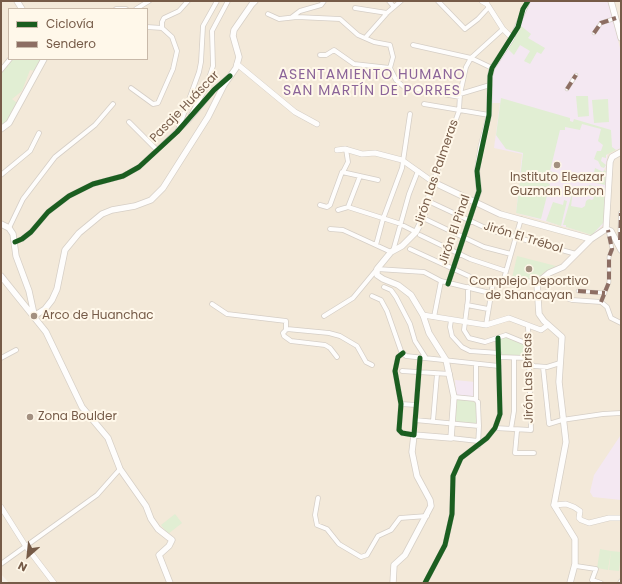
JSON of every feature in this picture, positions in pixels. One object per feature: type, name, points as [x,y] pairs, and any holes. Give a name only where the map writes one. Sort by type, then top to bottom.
[{"type":"main road","points":[[34,316],[45,309],[52,300],[57,289],[63,255],[68,244],[79,233],[102,214],[112,210],[136,206],[151,200],[163,188],[204,123],[237,64],[239,56],[233,36],[234,30],[255,1]]},
{"type":"main road","points":[[611,1],[621,38]]},
{"type":"main road","points":[[1,130],[9,123],[43,60]]},
{"type":"main road","points":[[621,152],[612,157],[610,162],[608,228],[619,241],[621,250]]},
{"type":"main road","points":[[433,182],[500,214],[591,238]]},
{"type":"main road","name":"Jirón Las Palmeras","points":[[377,270],[392,251],[402,246],[418,233],[433,182]]},
{"type":"main road","points":[[1,224],[9,228],[13,234],[16,256],[31,300],[34,316]]},
{"type":"main road","points":[[570,583],[575,564],[575,539],[554,505],[566,448],[559,382],[562,337],[548,325],[539,314],[537,283],[549,273],[563,267],[591,238],[608,228]]},
{"type":"main road","points":[[377,270],[377,275],[398,285],[411,294],[430,333],[446,360],[454,397],[450,438],[414,435],[412,452],[417,476],[430,500],[431,506],[405,555],[394,565],[393,583]]},
{"type":"main road","points":[[1,276],[46,332],[82,407],[108,438],[120,469],[146,506],[151,519],[158,528],[172,540],[170,546],[159,555],[170,583]]},
{"type":"main road","points":[[24,303],[30,303],[31,300]]},
{"type":"street","points":[[138,8],[149,1]]},
{"type":"street","points":[[162,28],[164,18],[179,12],[188,1]]},
{"type":"street","points":[[177,132],[199,72],[203,26],[216,1]]},
{"type":"street","points":[[188,121],[211,72],[214,54],[212,31],[228,1]]},
{"type":"street","points":[[292,17],[300,11],[321,5],[324,1]]},
{"type":"street","points":[[389,1],[394,7]]},
{"type":"street","points":[[365,38],[386,13],[402,1]]},
{"type":"street","points":[[438,1],[465,29],[478,19],[486,3]]},
{"type":"street","name":"Jirón El Pinal","points":[[448,284],[468,220],[480,190],[477,171],[481,146],[489,115],[492,68],[512,38],[528,1]]},
{"type":"street","points":[[486,3],[503,29],[512,38]]},
{"type":"street","points":[[355,8],[386,13]]},
{"type":"street","points":[[268,14],[279,19],[292,17],[337,18],[365,38],[390,45],[394,57],[390,68],[396,80],[404,87],[460,96],[490,85]]},
{"type":"street","points":[[594,33],[601,23],[616,18]]},
{"type":"street","points":[[131,88],[153,104],[157,104],[173,69],[177,51],[172,37],[162,28],[148,27]]},
{"type":"street","name":"Jirón Las Palmeras","points":[[433,182],[459,111],[460,96],[466,67],[471,58],[503,29]]},
{"type":"street","points":[[413,45],[471,58],[492,68]]},
{"type":"street","points":[[320,55],[326,55],[334,50],[354,64],[390,68]]},
{"type":"street","points":[[1,70],[9,60]]},
{"type":"street","points":[[237,64],[295,112],[317,124]]},
{"type":"street","points":[[567,89],[576,75]]},
{"type":"street","name":"Pasaje Huáscar","points":[[15,242],[31,232],[48,212],[69,196],[93,184],[122,176],[139,167],[188,121],[214,90],[230,76]]},
{"type":"street","points":[[9,228],[23,199],[55,157],[95,125],[113,104]]},
{"type":"street","points":[[424,104],[489,115]]},
{"type":"street","points":[[376,245],[383,219],[402,168],[410,114]]},
{"type":"street","points":[[129,122],[157,150]]},
{"type":"street","points":[[1,175],[30,151],[39,133]]},
{"type":"street","points":[[337,150],[346,149],[362,154],[386,155],[402,160],[433,182]]},
{"type":"street","points":[[320,205],[327,207],[330,205],[337,190],[340,176],[348,162],[346,149]]},
{"type":"street","points":[[330,229],[343,230],[392,251],[418,171]]},
{"type":"street","points":[[343,172],[378,180]]},
{"type":"street","points":[[348,207],[360,176]]},
{"type":"street","name":"Jirón El Trébol","points":[[428,201],[490,230],[517,236],[576,254]]},
{"type":"street","points":[[338,210],[348,207],[401,224],[457,254],[506,271]]},
{"type":"street","points":[[619,241],[621,213]]},
{"type":"street","points":[[423,218],[484,247],[511,254]]},
{"type":"street","points":[[503,282],[521,219]]},
{"type":"street","points":[[601,302],[609,282],[609,257],[612,249],[608,228]]},
{"type":"street","points":[[410,250],[484,283],[503,282],[518,279],[537,283]]},
{"type":"street","points":[[377,270],[424,272],[441,282],[490,293]]},
{"type":"street","name":"Jirón Las Palmeras","points":[[324,316],[354,298],[377,270]]},
{"type":"street","points":[[434,316],[441,282]]},
{"type":"street","points":[[486,325],[492,283]]},
{"type":"street","points":[[384,287],[391,290],[396,297],[410,324],[415,340],[426,358]]},
{"type":"street","points":[[468,287],[464,330],[469,338],[485,342],[506,335],[528,344]]},
{"type":"street","points":[[578,291],[605,294]]},
{"type":"street","points":[[547,292],[572,300],[601,302],[607,307],[611,318],[621,323]]},
{"type":"street","points":[[372,296],[381,300],[387,311],[403,353],[406,356],[499,366]]},
{"type":"street","points":[[212,304],[227,314],[279,322],[286,321],[286,330],[283,334],[286,338],[322,344],[330,348],[338,357]]},
{"type":"street","points":[[467,305],[488,309]]},
{"type":"street","points":[[422,314],[486,325],[509,318],[528,326],[543,329],[548,325]]},
{"type":"street","points":[[452,320],[450,327],[452,336],[462,347],[470,351],[528,360],[534,366],[543,367],[560,363]]},
{"type":"street","name":"Jirón Las Brisas","points":[[518,431],[531,430],[528,326]]},
{"type":"street","points":[[286,330],[329,333],[340,336],[357,346],[366,362],[372,365]]},
{"type":"street","points":[[425,583],[445,545],[452,514],[453,476],[461,458],[495,428],[500,414],[498,338]]},
{"type":"street","points":[[1,358],[16,350]]},
{"type":"street","points":[[403,353],[398,357],[394,371],[401,404],[399,430],[405,434],[414,435],[420,358]]},
{"type":"street","points":[[511,429],[514,411],[514,358]]},
{"type":"street","points":[[476,364],[476,400],[478,402],[480,426],[478,443]]},
{"type":"street","points":[[543,367],[549,424],[562,420],[621,413]]},
{"type":"street","points":[[402,371],[450,374]]},
{"type":"street","points":[[433,421],[438,374]]},
{"type":"street","points":[[454,397],[476,400]]},
{"type":"street","points":[[401,404],[416,405]]},
{"type":"street","points":[[415,420],[480,426]]},
{"type":"street","points":[[495,428],[518,431],[515,453],[534,453]]},
{"type":"street","points":[[450,438],[478,443]]},
{"type":"street","points":[[1,564],[25,545],[97,495],[120,469]]},
{"type":"street","points":[[318,498],[315,515],[317,525],[327,530],[339,544],[361,557],[369,553],[378,536],[391,530],[400,518],[427,516]]},
{"type":"street","points":[[554,505],[569,505],[580,511],[579,518],[581,520],[589,523],[609,518],[621,518]]},
{"type":"street","points":[[1,507],[3,515],[54,583]]},
{"type":"street","points":[[575,564],[576,566],[596,569],[592,580],[601,583]]},
{"type":"shaded area","points":[[1,1],[621,1],[621,583],[9,583],[1,574]]},
{"type":"shaded area","points":[[529,1],[608,1],[611,8],[621,53],[621,148],[616,150],[612,148],[608,149],[606,167],[604,170],[606,171],[605,223],[593,235],[516,213],[522,154],[494,148],[500,103],[492,103],[491,75],[494,67],[518,27]]},
{"type":"shaded area","points":[[455,380],[475,382],[475,397],[456,395]]},
{"type":"shaded area","points":[[620,436],[621,500],[593,497],[590,492],[594,475]]},
{"type":"green space","points":[[521,26],[531,34],[528,38],[545,48],[541,54],[537,52],[530,64],[524,61],[530,51],[520,45],[514,55],[508,49]]},
{"type":"green space","points":[[12,60],[40,60],[35,71],[30,70],[22,91],[12,99],[17,103],[7,122],[1,128],[1,71]]},
{"type":"green space","points":[[576,96],[588,96],[589,116],[578,117]]},
{"type":"green space","points":[[501,98],[570,118],[570,121],[573,122],[574,119],[611,130],[612,147],[616,150],[606,155],[606,158],[602,157],[601,161],[606,165],[604,168],[601,167],[598,161],[594,159],[597,151],[601,151],[603,145],[598,141],[601,129],[582,124],[580,130],[565,127],[565,130],[560,130],[550,171],[555,173],[554,176],[552,176],[550,183],[539,180],[538,177],[538,180],[550,184],[541,219],[516,213],[523,153],[506,149],[496,135]]},
{"type":"green space","points":[[608,99],[609,122],[594,123],[592,100]]},
{"type":"green space","points":[[595,168],[603,172],[604,170],[606,171],[605,185],[592,182]]},
{"type":"green space","points":[[589,185],[605,189],[604,222],[592,235],[563,225],[574,187],[576,187],[573,191],[571,206],[582,208],[585,206],[586,201],[594,198],[594,192],[588,190]]},
{"type":"green space","points":[[564,200],[567,201],[561,226],[546,221],[553,202],[563,205]]},
{"type":"green space","points":[[517,256],[556,266],[543,273],[536,281],[518,277],[512,278]]},
{"type":"green space","points":[[508,337],[527,345],[526,358],[500,356],[499,339]]},
{"type":"green space","points":[[457,399],[476,402],[478,424],[455,422]]},
{"type":"green space","points":[[175,514],[182,523],[168,534],[161,525]]},
{"type":"green space","points":[[600,549],[611,551],[608,570],[597,568]]},
{"type":"green space","points":[[611,551],[621,552],[619,571],[609,570]]},
{"type":"marked path","points":[[594,33],[601,23],[616,18]]},
{"type":"marked path","points":[[567,89],[576,75]]},
{"type":"marked path","points":[[620,240],[621,213]]},
{"type":"marked path","points":[[601,302],[609,282],[609,257],[612,249],[608,230]]},
{"type":"marked path","points":[[578,291],[605,293]]},
{"type":"cycle path","points":[[448,284],[479,191],[477,171],[489,115],[490,76],[492,68],[518,27],[523,9],[528,1]]},
{"type":"cycle path","points":[[15,242],[31,232],[48,212],[69,196],[93,184],[123,176],[139,167],[177,132],[214,90],[230,76]]},
{"type":"cycle path","points":[[425,583],[445,545],[452,514],[453,476],[461,458],[487,438],[495,428],[500,414],[498,338]]},
{"type":"cycle path","points":[[403,353],[398,357],[395,371],[401,404],[399,430],[402,433],[414,435],[420,358]]},
{"type":"place","name":"Instituto Eleazar Guzman Barron","points":[[557,165]]},
{"type":"place","name":"Complejo Deportivo de Shancayan","points":[[529,269]]},
{"type":"place","name":"Arco de Huanchac","points":[[34,316]]},
{"type":"place","name":"Zona Boulder","points":[[30,417]]},
{"type":"district","name":"ASENTAMIENTO HUMANO SAN MARTÍN DE PORRES","points":[[372,84]]}]
